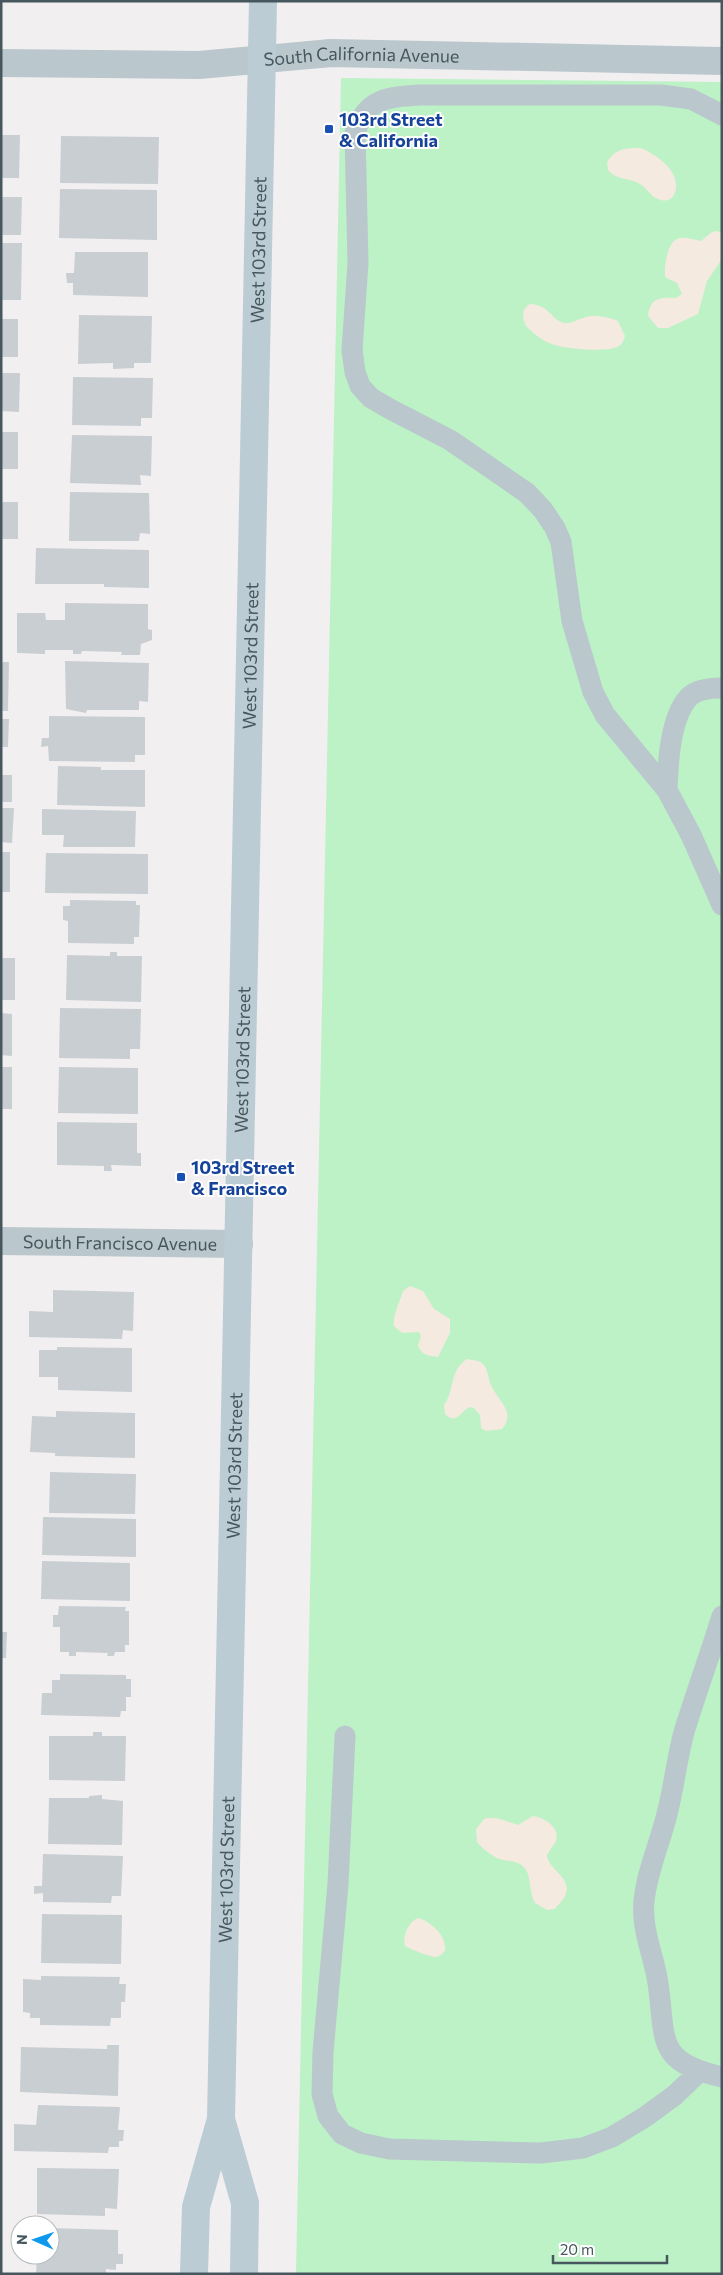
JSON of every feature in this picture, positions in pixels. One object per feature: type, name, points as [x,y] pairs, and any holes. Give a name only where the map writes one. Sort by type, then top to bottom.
[{"type":"main road","name":"West 103rd Street","points":[[194,2274],[196,2207],[221,2119],[263,1]]},
{"type":"main road","name":"West 103rd Street","points":[[221,2119],[245,2203],[244,2274]]},
{"type":"street","name":"South California Avenue","points":[[1,64],[198,64],[331,54],[722,62]]},
{"type":"street","name":"South Francisco Avenue","points":[[1,1241],[238,1244]]},
{"type":"lane","points":[[722,115],[691,99],[661,95],[395,96],[367,108],[360,118],[355,133],[358,263],[352,350],[355,372],[360,386],[371,398],[450,440],[527,494],[543,510],[555,528],[561,542],[572,621],[594,692],[605,715],[667,790],[691,835],[722,905]]},
{"type":"lane","points":[[667,790],[672,738],[679,713],[690,696],[705,689],[722,688]]},
{"type":"lane","points":[[722,1616],[684,1733],[667,1814],[648,1876],[644,1902],[644,1921],[658,1984],[662,2030],[675,2056],[687,2067],[722,2077]]},
{"type":"lane","points":[[345,1736],[338,1884],[323,2052],[322,2094],[328,2116],[342,2134],[361,2143],[389,2149],[540,2153],[583,2148],[612,2137],[645,2117],[675,2095],[700,2072]]},
{"type":"green space","points":[[341,78],[722,82],[722,2274],[296,2274]]},
{"type":"sand","points":[[641,148],[661,160],[673,174],[676,188],[671,199],[658,199],[640,184],[615,176],[608,170],[607,162],[618,151]]},
{"type":"sand","points":[[712,232],[722,233],[722,259],[707,281],[698,314],[668,328],[658,328],[648,316],[651,305],[661,298],[676,298],[682,294],[677,283],[665,277],[666,260],[672,243],[680,238],[701,241]]},
{"type":"sand","points":[[530,304],[542,307],[564,323],[591,316],[605,317],[618,321],[625,336],[624,339],[619,346],[596,350],[576,349],[548,343],[526,326],[523,314],[525,308]]},
{"type":"sand","points":[[410,1286],[423,1291],[434,1309],[450,1319],[450,1333],[438,1357],[421,1351],[418,1345],[421,1336],[419,1332],[402,1333],[394,1326],[395,1314],[403,1291]]},
{"type":"sand","points":[[467,1359],[480,1362],[486,1368],[491,1385],[507,1412],[506,1423],[502,1429],[486,1431],[481,1428],[480,1415],[474,1408],[469,1407],[455,1418],[445,1414],[444,1405],[450,1393],[457,1369]]},
{"type":"sand","points":[[533,1816],[547,1821],[556,1831],[556,1841],[547,1855],[553,1867],[563,1878],[567,1891],[554,1909],[547,1910],[535,1903],[528,1873],[523,1866],[516,1862],[495,1857],[477,1842],[476,1829],[484,1819],[497,1818],[518,1825]]},
{"type":"sand","points":[[419,1918],[429,1923],[444,1940],[445,1951],[440,1956],[429,1956],[405,1946],[404,1942],[409,1925]]},
{"type":"building","points":[[1,135],[20,135],[19,178],[1,178]]},
{"type":"building","points":[[61,136],[159,137],[158,184],[60,183]]},
{"type":"building","points":[[60,189],[157,190],[157,240],[59,238]]},
{"type":"building","points":[[1,197],[22,197],[21,235],[1,235]]},
{"type":"building","points":[[1,243],[22,243],[21,300],[1,300]]},
{"type":"building","points":[[75,252],[148,252],[148,297],[73,295],[73,283],[67,283],[66,273],[74,273]]},
{"type":"building","points":[[79,315],[152,316],[151,363],[134,363],[134,368],[113,369],[113,363],[78,364]]},
{"type":"building","points":[[1,319],[18,319],[18,357],[1,357]]},
{"type":"building","points":[[1,373],[20,373],[19,412],[1,411]]},
{"type":"building","points":[[73,377],[153,378],[152,418],[141,418],[141,426],[72,425]]},
{"type":"building","points":[[1,432],[18,432],[18,469],[1,469]]},
{"type":"building","points":[[72,435],[152,436],[151,476],[140,475],[141,485],[70,483]]},
{"type":"building","points":[[70,492],[149,493],[150,534],[140,533],[139,541],[69,541]]},
{"type":"building","points":[[1,502],[18,502],[18,539],[1,539]]},
{"type":"building","points":[[36,548],[149,550],[149,588],[104,587],[104,584],[35,584]]},
{"type":"building","points":[[65,603],[148,604],[148,629],[152,630],[152,640],[141,644],[140,655],[121,655],[122,652],[82,651],[81,654],[73,654],[73,650],[45,650],[45,654],[17,653],[17,613],[45,613],[46,620],[65,620]]},
{"type":"building","points":[[65,661],[149,663],[148,702],[139,701],[139,710],[87,710],[86,713],[66,709]]},
{"type":"building","points":[[1,662],[9,662],[8,711],[1,711]]},
{"type":"building","points":[[49,716],[145,717],[145,755],[135,755],[135,762],[49,761],[48,746],[41,747],[42,738],[49,738]]},
{"type":"building","points":[[1,719],[9,719],[8,747],[1,747]]},
{"type":"building","points":[[58,766],[101,767],[101,770],[145,770],[145,807],[57,805]]},
{"type":"building","points":[[1,775],[12,775],[12,802],[1,802]]},
{"type":"building","points":[[1,808],[14,808],[12,843],[1,842]]},
{"type":"building","points":[[42,809],[136,811],[135,847],[63,847],[64,835],[42,835]]},
{"type":"building","points":[[1,852],[10,852],[10,892],[1,892]]},
{"type":"building","points":[[46,853],[148,854],[148,894],[45,893]]},
{"type":"building","points":[[70,900],[136,901],[136,905],[140,905],[139,937],[134,937],[134,944],[68,943],[68,921],[63,920],[63,906],[70,906]]},
{"type":"building","points":[[110,952],[117,952],[117,956],[142,956],[141,1002],[66,1000],[67,955],[110,956]]},
{"type":"building","points":[[1,958],[15,958],[15,1000],[1,1000]]},
{"type":"building","points":[[60,1008],[141,1009],[140,1049],[130,1049],[130,1059],[59,1058]]},
{"type":"building","points":[[1,1013],[12,1014],[12,1056],[1,1055]]},
{"type":"building","points":[[1,1067],[12,1067],[12,1109],[1,1109]]},
{"type":"building","points":[[59,1067],[138,1068],[138,1114],[58,1113]]},
{"type":"building","points":[[57,1122],[137,1123],[137,1153],[141,1153],[141,1166],[111,1165],[112,1171],[104,1171],[104,1166],[57,1165]]},
{"type":"building","points":[[53,1290],[134,1292],[133,1331],[123,1330],[122,1339],[29,1337],[29,1311],[53,1312]]},
{"type":"building","points":[[57,1347],[132,1348],[132,1392],[58,1390],[58,1377],[39,1377],[39,1350],[57,1350]]},
{"type":"building","points":[[56,1411],[135,1413],[135,1458],[55,1456],[55,1453],[30,1452],[32,1416],[56,1417]]},
{"type":"building","points":[[50,1472],[136,1474],[135,1514],[49,1513]]},
{"type":"building","points":[[43,1517],[136,1519],[136,1557],[42,1555]]},
{"type":"building","points":[[42,1561],[130,1563],[130,1601],[41,1599]]},
{"type":"building","points":[[59,1606],[126,1607],[125,1611],[129,1611],[129,1645],[125,1645],[125,1652],[115,1652],[114,1656],[107,1656],[108,1653],[76,1652],[76,1656],[69,1656],[69,1652],[60,1652],[60,1627],[53,1627],[53,1615],[58,1615]]},
{"type":"building","points":[[1,1632],[7,1632],[6,1658],[1,1658]]},
{"type":"building","points":[[60,1674],[126,1675],[126,1679],[131,1679],[131,1697],[126,1697],[126,1711],[121,1711],[120,1717],[41,1715],[42,1693],[52,1693],[52,1680],[60,1680]]},
{"type":"building","points":[[93,1732],[102,1732],[102,1736],[126,1736],[125,1781],[49,1780],[49,1736],[93,1736]]},
{"type":"building","points":[[102,1795],[102,1799],[123,1801],[122,1845],[48,1844],[49,1798],[89,1798],[89,1796]]},
{"type":"building","points":[[43,1854],[123,1856],[121,1896],[112,1896],[111,1903],[43,1902],[43,1893],[34,1894],[34,1886],[42,1886]]},
{"type":"building","points":[[42,1914],[122,1915],[121,1964],[41,1963]]},
{"type":"building","points":[[41,1976],[120,1977],[119,1984],[126,1984],[125,2002],[121,2002],[121,2018],[111,2018],[110,2026],[40,2025],[40,2018],[30,2018],[30,2013],[23,2012],[23,1979],[41,1980]]},
{"type":"building","points":[[107,2045],[119,2045],[118,2096],[20,2092],[21,2047],[107,2049]]},
{"type":"building","points":[[38,2105],[120,2107],[118,2130],[124,2130],[123,2141],[119,2141],[119,2147],[109,2147],[108,2153],[14,2151],[14,2124],[36,2125]]},
{"type":"building","points":[[37,2168],[119,2169],[117,2209],[105,2208],[105,2216],[37,2214]]},
{"type":"building","points":[[60,2228],[118,2230],[118,2254],[123,2254],[123,2264],[116,2264],[116,2270],[106,2269],[106,2274],[36,2274],[36,2265],[60,2265]]},
{"type":"place","name":"103rd Street & California","points":[[329,129]]},
{"type":"place","name":"103rd Street & Francisco","points":[[181,1177]]}]
